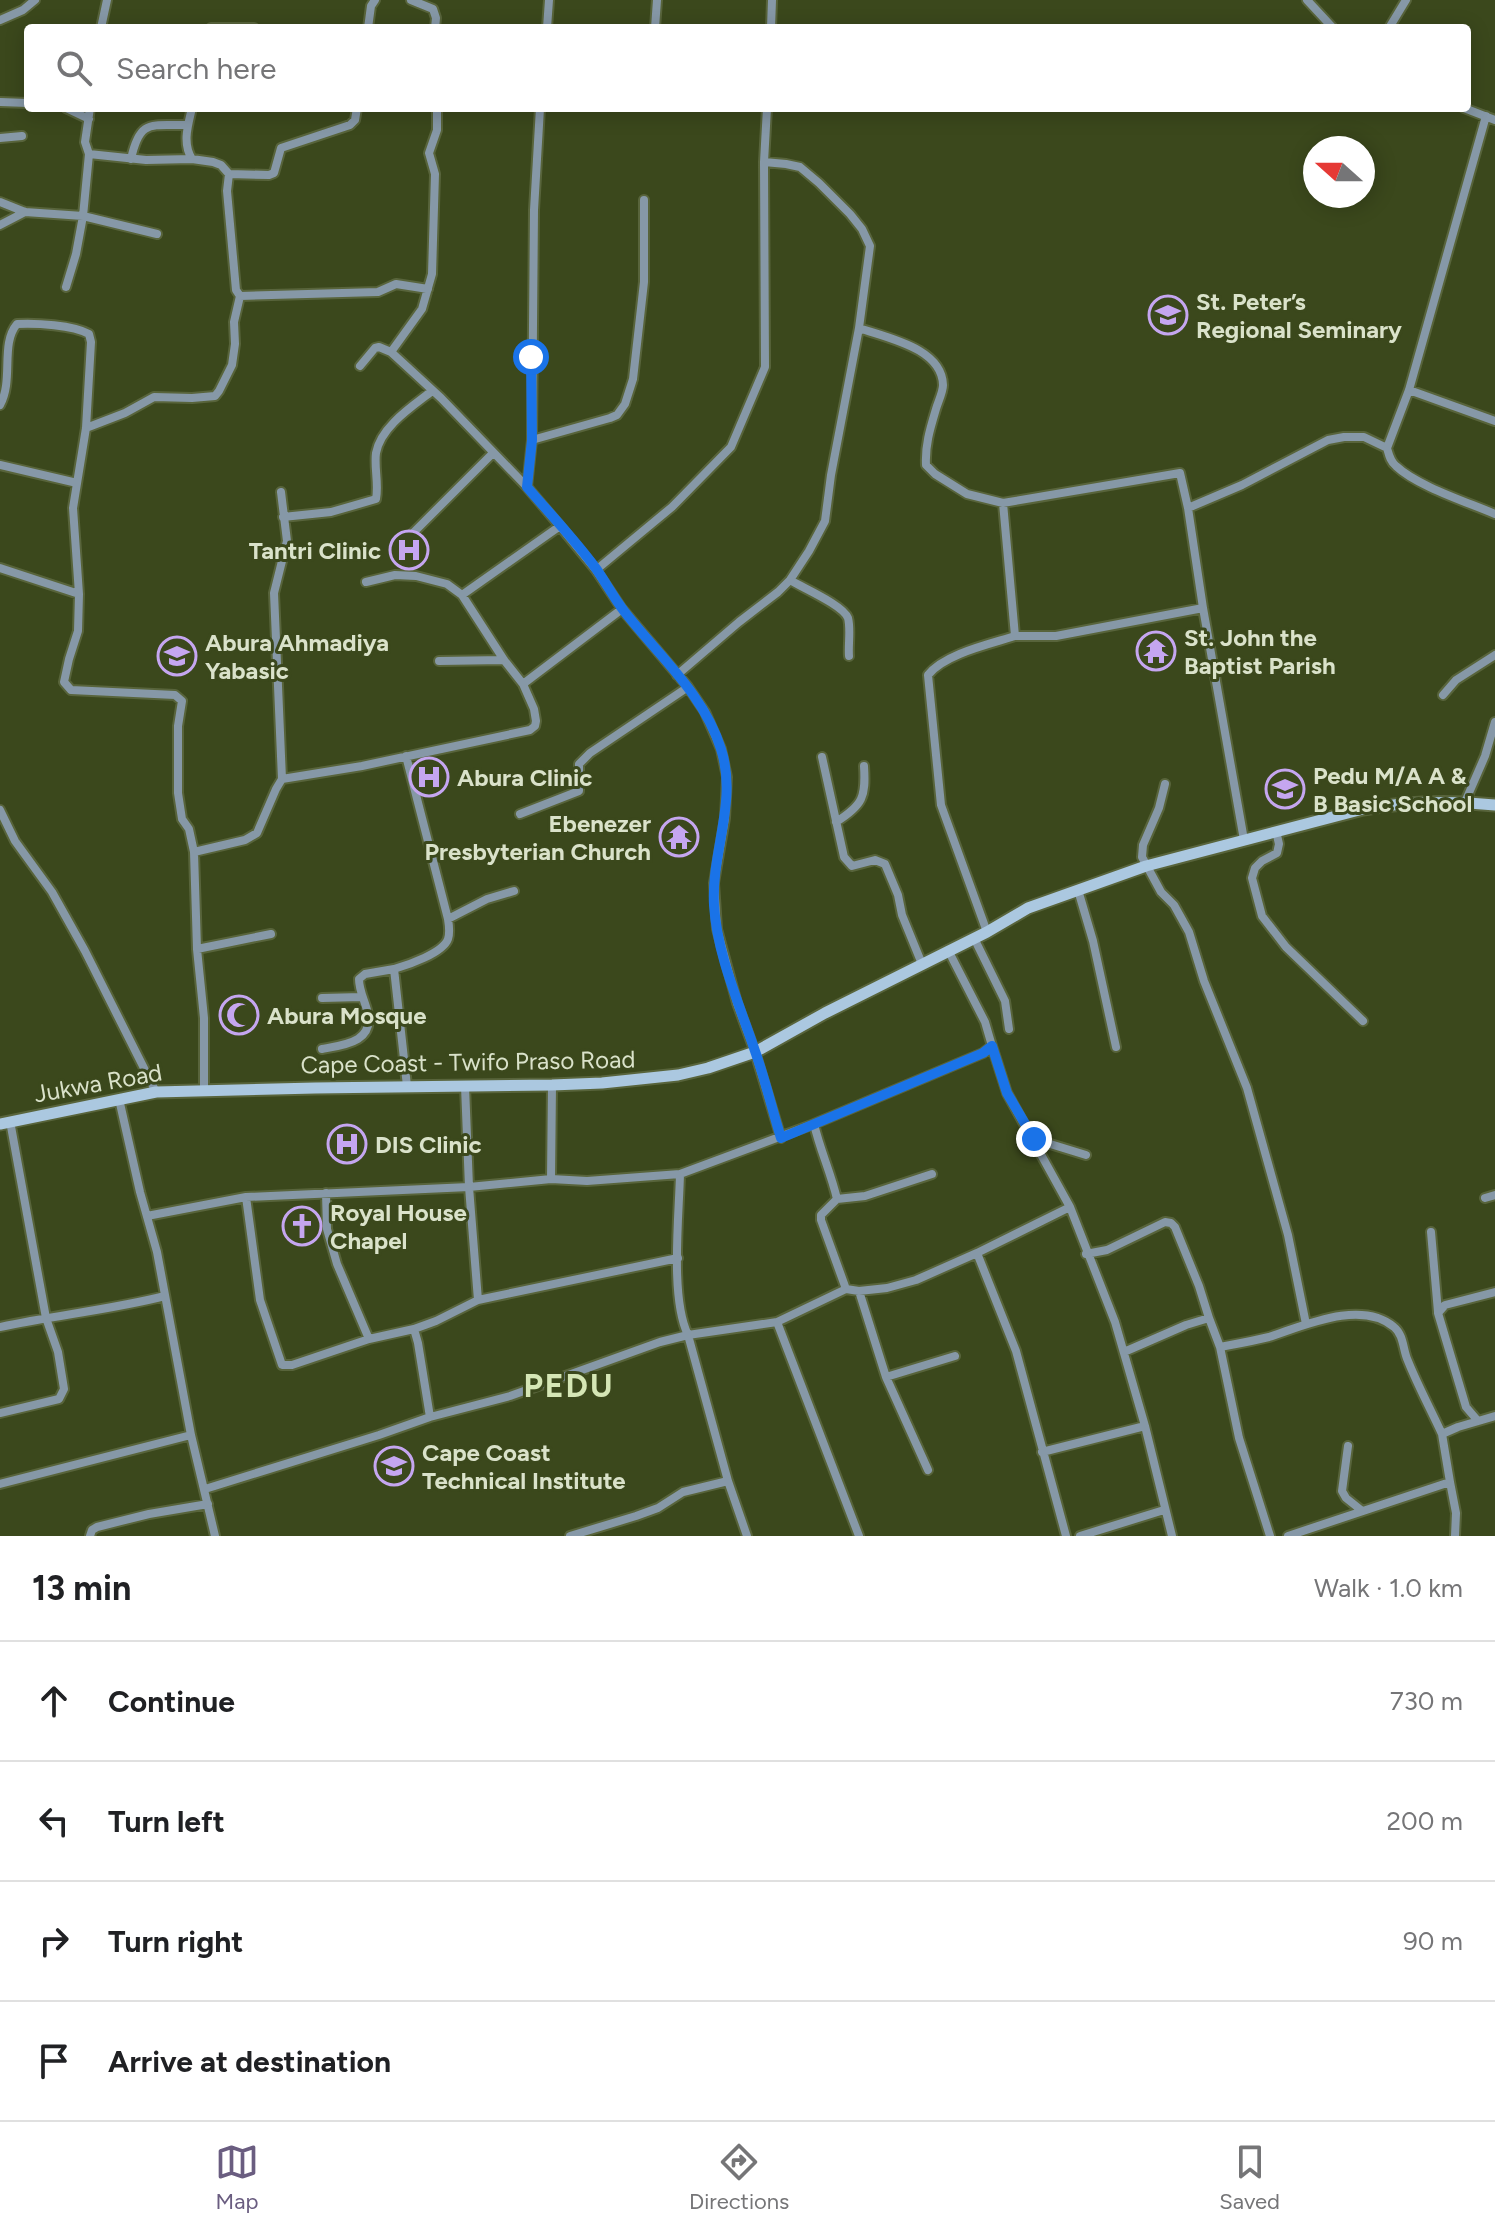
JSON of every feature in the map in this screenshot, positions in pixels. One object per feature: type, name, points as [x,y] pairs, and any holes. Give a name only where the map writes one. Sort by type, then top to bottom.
[{"type":"main road","name":"Cape Coast - Twifo Praso Road","points":[[204,1090],[552,1085],[678,1075],[755,1052],[1028,908],[1146,866],[1380,806],[1465,802],[1495,805]]},
{"type":"main road","name":"Jukwa Road","points":[[5,1123],[156,1092],[204,1090]]},
{"type":"street","points":[[0,20],[23,10],[35,0]]},
{"type":"street","points":[[102,24],[107,0]]},
{"type":"street","points":[[369,24],[375,0]]},
{"type":"street","points":[[411,0],[433,9],[435,24]]},
{"type":"street","points":[[547,24],[549,0]]},
{"type":"street","points":[[655,24],[657,0]]},
{"type":"street","points":[[771,24],[772,0]]},
{"type":"street","points":[[1307,0],[1329,24]]},
{"type":"street","points":[[1391,24],[1406,0]]},
{"type":"street","points":[[0,102],[24,103]]},
{"type":"street","points":[[1471,111],[1490,118],[1409,390],[1387,448],[1396,466],[1432,488],[1495,514]]},
{"type":"street","points":[[74,112],[89,119]]},
{"type":"street","points":[[66,287],[83,216],[89,154],[85,144],[90,112]]},
{"type":"street","points":[[191,112],[186,148],[192,159]]},
{"type":"street","points":[[89,154],[131,159],[192,159],[217,163],[229,174],[272,174],[281,148],[350,125],[356,112]]},
{"type":"street","points":[[391,352],[422,309],[434,258],[435,174],[429,153],[437,130],[437,112]]},
{"type":"street","points":[[527,487],[532,440],[534,224],[540,112]]},
{"type":"street","points":[[596,570],[672,507],[731,447],[765,367],[764,162],[767,112]]},
{"type":"street","points":[[131,159],[136,138],[142,129],[188,125]]},
{"type":"street","points":[[0,138],[22,136]]},
{"type":"street","points":[[677,675],[790,580],[825,521],[859,328],[870,246],[862,229],[800,167],[764,162]]},
{"type":"street","points":[[86,428],[125,413],[154,397],[215,396],[219,391],[232,365],[240,296],[236,290],[228,205],[229,174]]},
{"type":"street","points":[[532,440],[610,418],[617,415],[625,404],[633,379],[644,282],[644,200]]},
{"type":"street","points":[[0,202],[25,212],[83,216],[157,234]]},
{"type":"street","points":[[0,225],[25,212]]},
{"type":"street","points":[[240,296],[378,292],[396,284],[428,289]]},
{"type":"street","points":[[0,405],[7,388],[6,358],[11,334],[17,324],[31,323],[81,330],[89,334],[86,428],[73,508],[79,594],[78,631],[64,682],[71,690],[175,695],[182,701],[178,726],[178,793],[182,819],[189,829],[194,852],[197,949],[204,1018],[204,1090]]},
{"type":"street","points":[[859,328],[910,347],[936,364],[943,386],[925,447],[926,465],[958,489],[1003,503],[1180,473],[1244,840]]},
{"type":"street","points":[[360,366],[376,347],[391,352],[432,391],[527,487],[596,570],[622,609],[688,687],[705,712],[721,749],[727,777],[725,818],[714,883],[717,929],[737,1003],[781,1138]]},
{"type":"street","points":[[1409,390],[1495,421]]},
{"type":"street","points":[[283,517],[331,512],[376,499],[376,453],[379,445],[390,428],[432,391]]},
{"type":"street","points":[[1188,508],[1242,485],[1328,440],[1364,437],[1387,448]]},
{"type":"street","points":[[412,534],[493,453]]},
{"type":"street","points":[[0,465],[77,483]]},
{"type":"street","points":[[194,852],[245,840],[257,833],[282,779],[274,593],[287,541],[281,492]]},
{"type":"street","points":[[1003,503],[1015,636]]},
{"type":"street","points":[[462,595],[560,526]]},
{"type":"street","points":[[0,568],[79,594]]},
{"type":"street","points":[[282,779],[362,766],[530,730],[535,726],[534,709],[523,684],[462,595],[447,584],[416,576],[395,575],[366,582]]},
{"type":"street","points":[[790,580],[845,612],[849,621],[849,656]]},
{"type":"street","points":[[987,932],[941,805],[928,675],[935,665],[1015,636],[1056,636],[1203,608]]},
{"type":"street","points":[[523,684],[622,609]]},
{"type":"street","points":[[1443,695],[1456,680],[1495,655]]},
{"type":"street","points":[[439,661],[504,660]]},
{"type":"street","points":[[520,814],[579,791],[579,764],[590,753],[688,687]]},
{"type":"street","points":[[1465,802],[1485,756],[1495,722]]},
{"type":"street","points":[[322,1049],[351,1044],[365,1034],[370,1021],[358,982],[362,977],[394,969],[439,950],[449,936],[448,919],[406,756]]},
{"type":"street","points":[[822,757],[844,857],[849,864],[856,866],[880,861],[889,871],[902,915],[922,964]]},
{"type":"street","points":[[836,822],[858,806],[863,797],[866,791],[864,766]]},
{"type":"street","points":[[1165,784],[1159,808],[1143,845],[1142,857],[1161,892],[1174,905],[1189,932],[1204,981],[1247,1088],[1288,1235],[1306,1324]]},
{"type":"street","points":[[0,810],[15,841],[52,892],[85,951],[156,1092]]},
{"type":"street","points":[[1276,831],[1279,844],[1277,853],[1262,861],[1255,868],[1252,878],[1262,916],[1286,947],[1363,1021]]},
{"type":"street","points":[[1078,890],[1093,941],[1116,1047]]},
{"type":"street","points":[[448,919],[487,899],[514,891]]},
{"type":"street","points":[[197,949],[271,934]]},
{"type":"street","points":[[974,938],[1005,1001],[1009,1029]]},
{"type":"street","points":[[948,950],[985,1022],[1007,1093],[1070,1207],[1115,1322],[1172,1536]]},
{"type":"street","points":[[394,969],[407,1086]]},
{"type":"street","points":[[322,998],[362,997]]},
{"type":"street","points":[[147,1216],[246,1197],[469,1187],[551,1179],[598,1181],[680,1174],[781,1138],[983,1053],[992,1046]]},
{"type":"street","points":[[551,1179],[552,1085]]},
{"type":"street","points":[[465,1086],[478,1300]]},
{"type":"street","points":[[119,1099],[157,1252],[191,1435],[215,1536]]},
{"type":"street","points":[[0,1413],[59,1399],[64,1389],[5,1123]]},
{"type":"street","points":[[814,1124],[837,1199]]},
{"type":"street","points":[[1034,1139],[1086,1155]]},
{"type":"street","points":[[680,1174],[680,1309],[728,1481],[747,1536]]},
{"type":"street","points":[[846,1289],[821,1215],[837,1199],[865,1196],[932,1174]]},
{"type":"street","points":[[326,1193],[327,1229],[337,1264],[369,1339]]},
{"type":"street","points":[[1485,1198],[1495,1195]]},
{"type":"street","points":[[246,1197],[260,1300],[282,1365],[292,1365],[369,1339],[414,1329],[478,1300],[678,1258]]},
{"type":"street","points":[[205,1489],[430,1417],[510,1396],[660,1342],[777,1322],[846,1289],[887,1288],[916,1280],[1070,1207]]},
{"type":"street","points":[[1086,1254],[1107,1250],[1165,1222],[1175,1227],[1220,1347],[1239,1438],[1270,1536]]},
{"type":"street","points":[[1431,1232],[1438,1313],[1466,1407],[1478,1421]]},
{"type":"street","points":[[977,1253],[1016,1351],[1066,1536]]},
{"type":"street","points":[[859,1291],[886,1377],[928,1470]]},
{"type":"street","points":[[1438,1313],[1445,1305],[1495,1292]]},
{"type":"street","points":[[0,1327],[128,1306],[165,1296]]},
{"type":"street","points":[[1220,1347],[1265,1338],[1330,1317],[1360,1316],[1396,1328],[1407,1360],[1442,1434],[1456,1513],[1455,1536]]},
{"type":"street","points":[[1124,1352],[1209,1318]]},
{"type":"street","points":[[777,1322],[859,1536]]},
{"type":"street","points":[[414,1329],[430,1417]]},
{"type":"street","points":[[886,1377],[955,1356]]},
{"type":"street","points":[[1442,1434],[1495,1416]]},
{"type":"street","points":[[1042,1452],[1145,1426]]},
{"type":"street","points":[[0,1484],[191,1435]]},
{"type":"street","points":[[1348,1446],[1342,1491],[1361,1510]]},
{"type":"street","points":[[570,1536],[647,1512],[683,1492],[728,1481]]},
{"type":"street","points":[[1288,1536],[1450,1482]]},
{"type":"street","points":[[90,1536],[97,1527],[208,1504]]},
{"type":"street","points":[[1080,1536],[1164,1510]]},
{"type":"place","name":"St. Peter’s Regional Seminary","points":[[1168,315]]},
{"type":"place","name":"Tantri Clinic","points":[[409,550]]},
{"type":"place","name":"St. John the Baptist Parish","points":[[1156,651]]},
{"type":"place","name":"Abura Ahmadiya Yabasic","points":[[177,656]]},
{"type":"place","name":"Abura Clinic","points":[[429,777]]},
{"type":"place","name":"Pedu M/A A & B Basic School","points":[[1285,789]]},
{"type":"place","name":"Ebenezer Presbyterian Church","points":[[679,837]]},
{"type":"place","name":"Abura Mosque","points":[[239,1015]]},
{"type":"place","name":"DIS Clinic","points":[[347,1144]]},
{"type":"place","name":"Royal House Chapel","points":[[302,1226]]},
{"type":"place","name":"Cape Coast Technical Institute","points":[[394,1466]]},
{"type":"district","name":"PEDU","points":[[569,1386]]},
{"type":"route","points":[[531,357],[532,440],[527,487],[596,570],[622,609],[688,687],[705,712],[721,749],[727,777],[725,818],[714,883],[717,929],[737,1003],[781,1138],[983,1053],[992,1046],[1007,1093],[1034,1139]]}]
